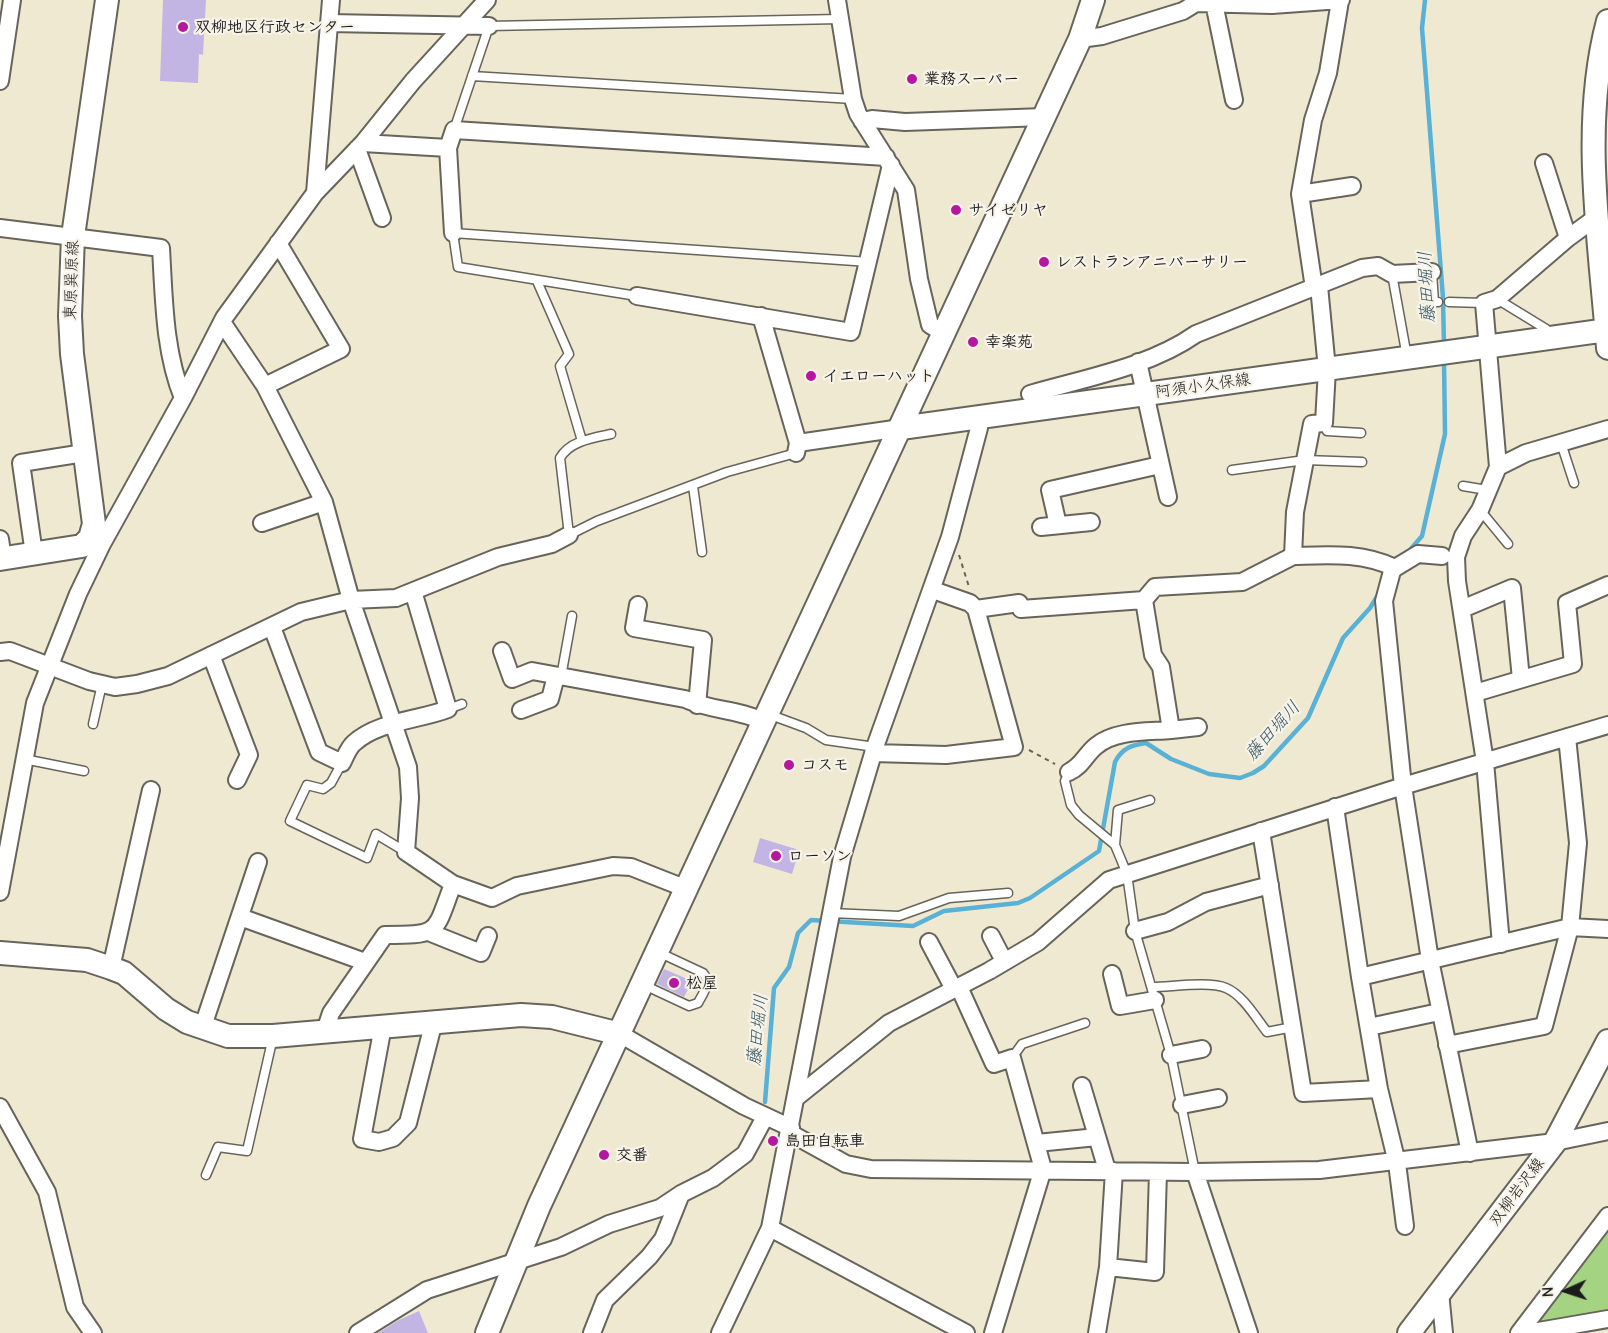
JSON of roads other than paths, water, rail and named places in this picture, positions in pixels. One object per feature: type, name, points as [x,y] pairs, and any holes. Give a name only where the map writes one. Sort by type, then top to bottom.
[{"type":"street","name":"東原巽原線","points":[[34,554],[82,546],[90,538],[94,524],[70,326],[73,236],[107,0]]},
{"type":"street","points":[[315,193],[331,0]]},
{"type":"street","points":[[0,892],[23,759],[36,703],[52,667],[78,594],[102,544],[183,399],[222,322],[315,193],[360,146],[413,81],[487,0]]},
{"type":"street","points":[[837,0],[853,99],[862,121],[889,161],[908,196],[919,279],[930,325],[945,334]]},
{"type":"street","points":[[487,1333],[514,1263],[945,334],[1080,39],[1093,0]]},
{"type":"street","points":[[1080,39],[1102,36],[1183,11],[1196,3],[1272,5],[1341,1],[1328,73],[1313,120],[1300,194],[1327,369],[1324,423],[1312,424],[1295,512],[1293,556]]},
{"type":"street","points":[[1214,3],[1234,100]]},
{"type":"street","points":[[0,81],[7,5]]},
{"type":"street","points":[[1608,21],[1599,64],[1602,214],[1608,336]]},
{"type":"street","points":[[328,23],[489,26]]},
{"type":"street","points":[[862,121],[884,119],[905,122],[1044,117]]},
{"type":"street","points":[[453,233],[448,148],[454,130],[889,161]]},
{"type":"street","points":[[360,146],[448,148]]},
{"type":"street","points":[[360,146],[382,218]]},
{"type":"street","points":[[637,296],[851,332],[869,262],[889,161]]},
{"type":"street","points":[[1544,163],[1568,238]]},
{"type":"street","points":[[1300,194],[1352,186]]},
{"type":"street","points":[[1500,944],[1485,762],[1455,556],[1463,536],[1480,510],[1498,468],[1488,346],[1490,301],[1568,238],[1602,214]]},
{"type":"street","points":[[0,228],[161,248],[165,317],[174,375],[183,399]]},
{"type":"street","points":[[265,386],[341,349],[278,243]]},
{"type":"street","points":[[1030,394],[1138,362],[1179,345],[1196,334],[1362,268],[1378,266],[1392,274],[1432,272]]},
{"type":"street","points":[[762,316],[797,448]]},
{"type":"street","points":[[222,322],[265,386],[324,501],[351,600],[408,768],[410,798],[405,852],[453,884],[492,898],[518,886],[613,866],[631,867],[687,889]]},
{"type":"street","name":"阿須小久保線","points":[[797,448],[901,428],[1488,346],[1608,336]]},
{"type":"street","points":[[1138,362],[1168,497]]},
{"type":"street","points":[[720,1333],[770,1228],[842,857],[874,750],[933,590],[980,428]]},
{"type":"street","points":[[1498,468],[1526,453],[1608,429]]},
{"type":"street","points":[[1,556],[34,554],[21,463],[84,453]]},
{"type":"street","points":[[1091,522],[1050,526],[1050,490],[1160,465]]},
{"type":"street","points":[[262,523],[324,501]]},
{"type":"street","points":[[0,652],[10,651],[102,684],[115,687],[137,684],[168,676],[301,612],[351,600],[396,598],[498,557],[552,544],[569,535]]},
{"type":"street","points":[[976,609],[1019,603],[1021,609],[1144,600],[1155,587],[1242,582],[1293,556],[1354,555],[1390,566],[1418,554],[1442,555]]},
{"type":"street","points":[[1390,566],[1392,571],[1384,601],[1403,786],[1439,1012],[1470,1153]]},
{"type":"street","points":[[1475,693],[1573,664],[1567,603],[1608,585]]},
{"type":"street","points":[[1462,609],[1512,588],[1521,679]]},
{"type":"street","points":[[874,750],[946,754],[1014,747],[976,609],[970,603],[933,590]]},
{"type":"street","points":[[272,627],[320,752],[342,763],[352,744],[394,723],[455,706],[413,591]]},
{"type":"street","points":[[1144,600],[1153,655],[1161,667],[1171,730]]},
{"type":"street","points":[[638,605],[634,628],[703,640],[697,705]]},
{"type":"street","points":[[502,651],[512,679],[532,671],[685,699],[705,708],[747,713],[766,718]]},
{"type":"street","points":[[211,655],[249,755],[237,780]]},
{"type":"street","points":[[521,710],[550,699],[558,676]]},
{"type":"street","points":[[797,1097],[889,1023],[1038,942],[1109,880],[1335,807],[1608,725]]},
{"type":"street","points":[[1069,772],[1079,768],[1096,745],[1117,735],[1198,727]]},
{"type":"street","points":[[1447,1045],[1544,1026],[1570,927],[1578,843],[1567,737]]},
{"type":"street","points":[[111,968],[151,790]]},
{"type":"street","points":[[1335,807],[1360,977],[1379,1089],[1396,1162],[1405,1226]]},
{"type":"street","points":[[1261,831],[1303,1093],[1379,1089]]},
{"type":"street","points":[[202,1029],[258,862]]},
{"type":"street","points":[[431,933],[437,927],[453,884]]},
{"type":"street","points":[[1136,931],[1168,922],[1206,902],[1270,885]]},
{"type":"street","points":[[240,917],[365,962]]},
{"type":"street","points":[[1360,977],[1570,927],[1608,929]]},
{"type":"street","points":[[325,1031],[331,1013],[385,935],[431,933],[481,953],[488,936]]},
{"type":"street","points":[[991,936],[1004,961]]},
{"type":"street","points":[[929,942],[956,988],[994,1064],[1012,1058],[1043,1169],[993,1333]]},
{"type":"street","points":[[0,953],[87,960],[111,968],[137,983],[166,1009],[202,1029],[228,1036],[273,1036],[485,1017],[552,1017],[620,1034],[846,1164],[871,1169],[1158,1172],[1319,1170],[1555,1142],[1608,1131]]},
{"type":"street","points":[[1112,974],[1120,1006],[1154,994]]},
{"type":"street","points":[[1369,1026],[1439,1012]]},
{"type":"street","points":[[382,1026],[362,1139],[379,1142],[393,1138],[408,1123],[434,1021]]},
{"type":"street","name":"双柳岩沢線","points":[[1410,1333],[1555,1142],[1608,1041]]},
{"type":"street","points":[[1172,1055],[1202,1049]]},
{"type":"street","points":[[1082,1086],[1110,1171],[1108,1267],[1096,1333]]},
{"type":"street","points":[[1182,1105],[1218,1098]]},
{"type":"street","points":[[0,1107],[47,1192],[75,1307],[93,1333]]},
{"type":"street","points":[[358,1333],[427,1290],[561,1247],[609,1224],[660,1208],[681,1194],[713,1178],[745,1154],[765,1117]]},
{"type":"street","points":[[1037,1143],[1097,1137]]},
{"type":"street","points":[[1108,1267],[1155,1272],[1158,1172]]},
{"type":"street","points":[[1195,1172],[1249,1333]]},
{"type":"street","points":[[592,1333],[605,1300],[649,1257],[663,1239],[681,1194]]},
{"type":"street","points":[[1520,1333],[1608,1216]]},
{"type":"street","points":[[770,1228],[966,1333]]},
{"type":"street","points":[[1440,1292],[1443,1333]]},
{"type":"street","points":[[1527,1333],[1608,1319]]},
{"type":"lane","points":[[454,130],[489,26],[840,19]]},
{"type":"lane","points":[[472,76],[853,99]]},
{"type":"lane","points":[[637,296],[458,267],[453,233],[869,262]]},
{"type":"lane","points":[[1432,272],[1434,302],[1438,302]]},
{"type":"lane","points":[[1392,274],[1407,358]]},
{"type":"lane","points":[[537,281],[569,354],[560,366],[582,441]]},
{"type":"lane","points":[[1449,302],[1490,301],[1546,329]]},
{"type":"lane","points":[[1324,423],[1327,431],[1361,433]]},
{"type":"lane","points":[[611,434],[582,441],[565,450],[560,458],[569,535],[597,521],[797,448]]},
{"type":"lane","points":[[1562,443],[1574,483]]},
{"type":"lane","points":[[1232,470],[1305,460],[1362,462]]},
{"type":"lane","points":[[693,486],[702,552]]},
{"type":"lane","points":[[1463,486],[1487,490]]},
{"type":"lane","points":[[1480,510],[1508,544]]},
{"type":"lane","points":[[558,676],[572,616]]},
{"type":"lane","points":[[93,724],[102,684]]},
{"type":"lane","points":[[766,718],[806,728],[826,740],[874,750]]},
{"type":"lane","points":[[23,759],[84,771]]},
{"type":"lane","points":[[342,763],[331,783],[323,789],[308,784],[290,821],[367,858],[376,834],[405,852]]},
{"type":"lane","points":[[1069,772],[1065,781],[1071,805],[1079,815],[1111,842],[1127,874],[1136,931],[1172,1055],[1195,1172]]},
{"type":"lane","points":[[1111,842],[1118,810],[1150,800]]},
{"type":"lane","points":[[830,918],[899,916],[957,896],[1008,893]]},
{"type":"lane","points":[[643,984],[689,1006],[698,1004],[707,985],[707,977],[703,973],[658,952]]},
{"type":"lane","points":[[1154,994],[1217,985],[1228,988],[1252,1011],[1267,1032],[1293,1027]]},
{"type":"lane","points":[[1012,1058],[1022,1044],[1085,1023]]},
{"type":"lane","points":[[206,1175],[218,1147],[247,1151],[273,1036]]},
{"type":"waterway","name":"藤田堀川","points":[[1425,0],[1422,28],[1443,298],[1444,346]]},
{"type":"waterway","name":"藤田堀川","points":[[1409,551],[1422,536],[1445,434],[1444,360]]},
{"type":"waterway","name":"藤田堀川","points":[[765,1102],[774,988],[789,967],[798,933],[811,920],[913,926],[944,911],[1018,903],[1030,898],[1099,851],[1115,762],[1124,750],[1132,746],[1146,743],[1171,759],[1209,774],[1240,778],[1253,773],[1264,766],[1308,718],[1343,638],[1370,608],[1378,595]]},
{"type":"place","name":"双柳地区行政センター","points":[[183,27]]},
{"type":"place","name":"業務スーパー","points":[[912,79]]},
{"type":"place","name":"サイゼリヤ","points":[[956,210]]},
{"type":"place","name":"レストランアニバーサリー","points":[[1044,262]]},
{"type":"place","name":"幸楽苑","points":[[973,342]]},
{"type":"place","name":"イエローハット","points":[[811,376]]},
{"type":"place","name":"コスモ","points":[[789,765]]},
{"type":"place","name":"ローソン","points":[[776,856]]},
{"type":"place","name":"松屋","points":[[674,983]]},
{"type":"place","name":"島田自転車","points":[[773,1141]]},
{"type":"place","name":"交番","points":[[604,1155]]}]
